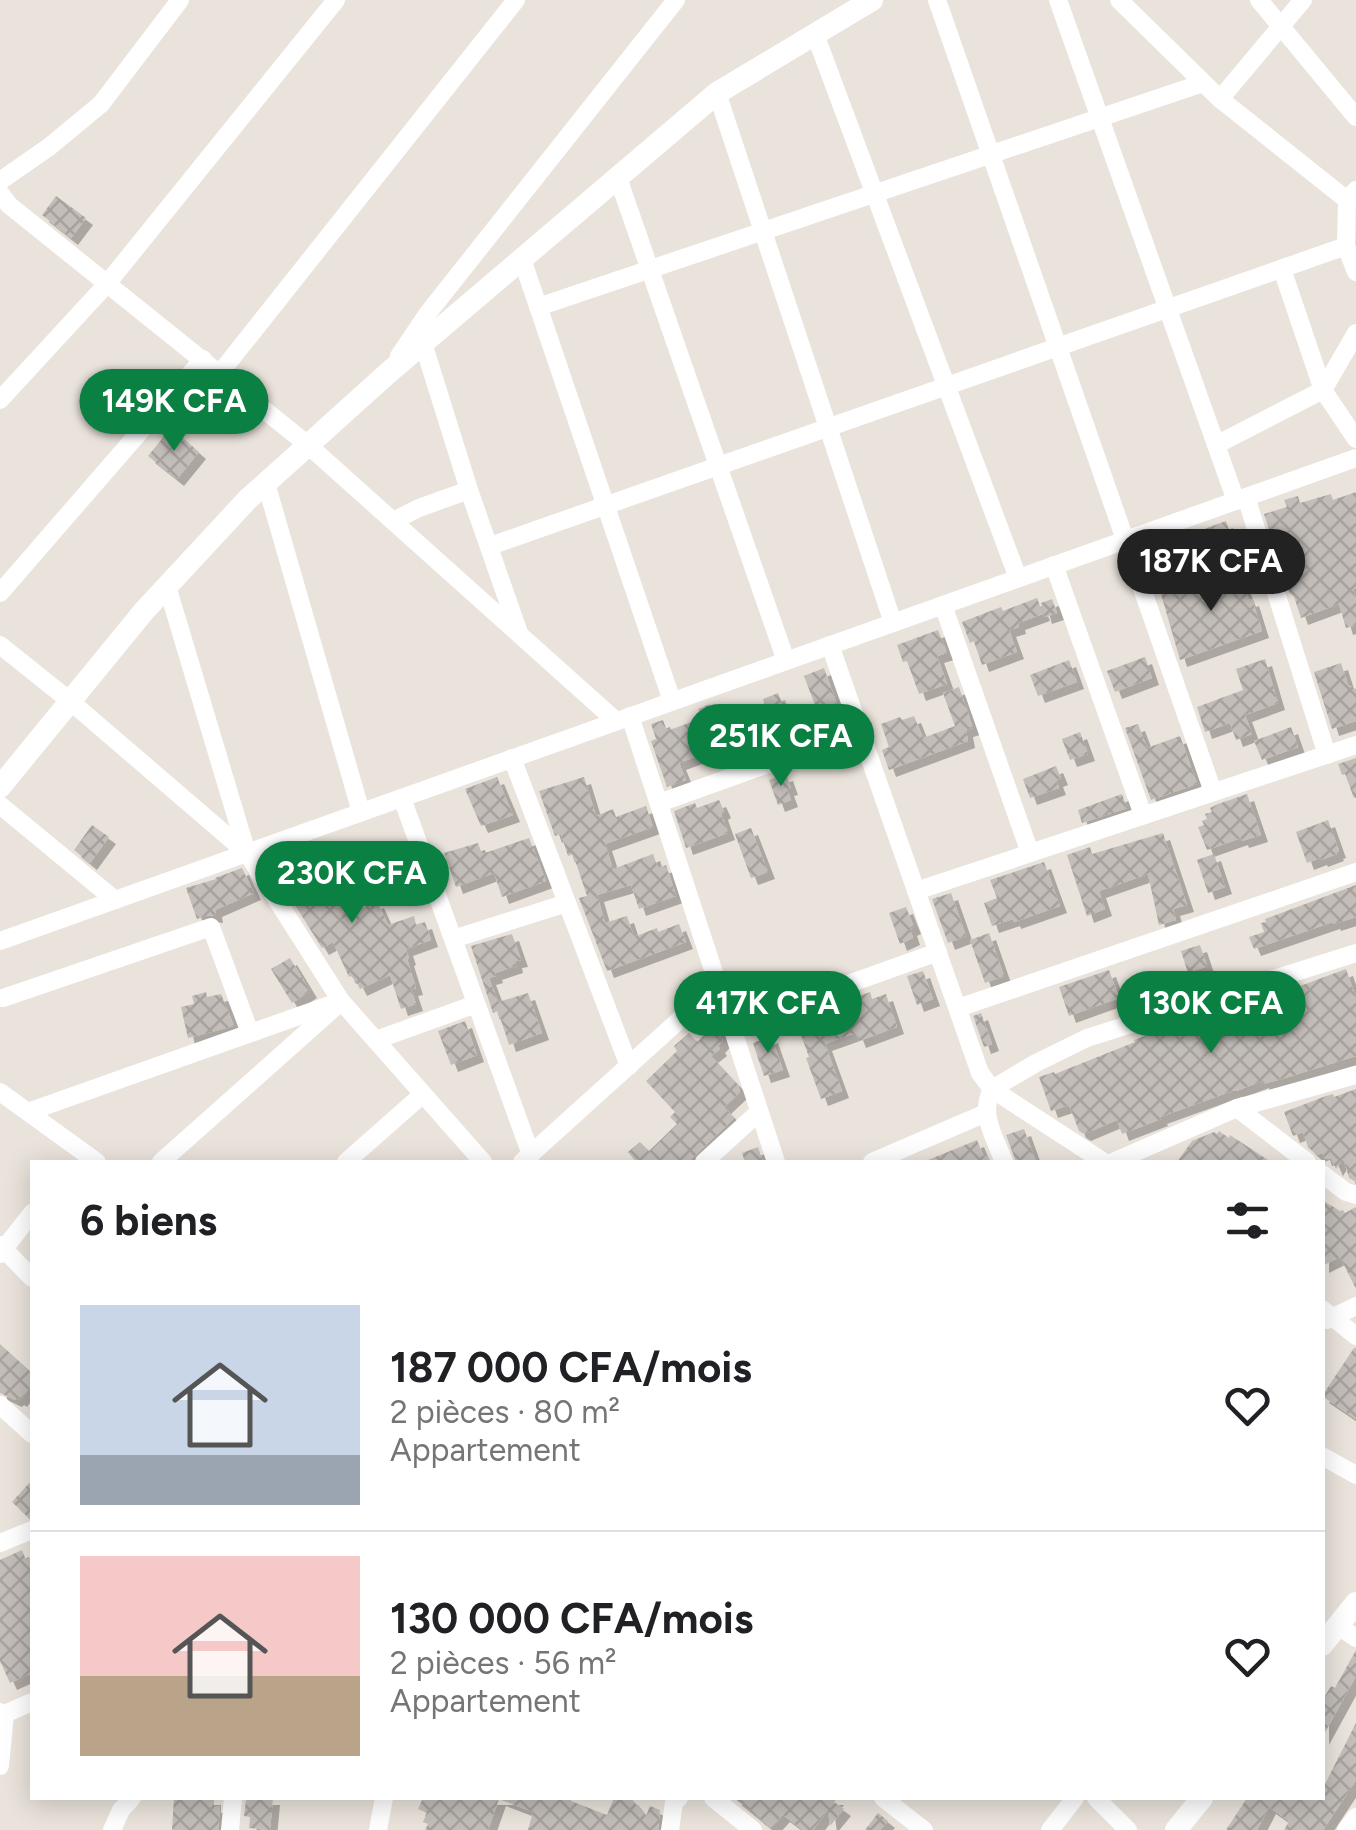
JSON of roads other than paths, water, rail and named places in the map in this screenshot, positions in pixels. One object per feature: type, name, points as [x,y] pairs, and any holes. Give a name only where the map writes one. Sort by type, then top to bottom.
[{"type":"street","points":[[180,0],[100,104],[49,147],[1,180],[9,205],[308,445],[519,633],[623,719],[659,803],[775,1160]]},
{"type":"street","points":[[0,400],[106,284],[336,0]]},
{"type":"street","points":[[220,373],[516,0]]},
{"type":"street","points":[[388,373],[428,313],[676,0]]},
{"type":"street","points":[[0,787],[167,586],[266,482],[388,373],[718,93],[872,0]]},
{"type":"street","points":[[937,0],[1214,792]]},
{"type":"street","points":[[1058,0],[1216,446],[1241,499],[1327,755]]},
{"type":"street","points":[[1119,0],[1220,99],[1351,195],[1346,246],[1356,272]]},
{"type":"street","points":[[1259,0],[1356,117]]},
{"type":"street","points":[[1220,99],[1303,0]]},
{"type":"street","points":[[816,34],[1018,578]]},
{"type":"street","points":[[538,308],[1204,83]]},
{"type":"street","points":[[718,93],[893,623]]},
{"type":"street","points":[[618,178],[786,661]]},
{"type":"street","points":[[490,546],[1346,246]]},
{"type":"street","points":[[522,260],[672,702]]},
{"type":"street","points":[[1282,269],[1324,390],[1356,440]]},
{"type":"street","points":[[1216,446],[1324,390],[1356,333]]},
{"type":"street","points":[[423,344],[519,633]]},
{"type":"street","points":[[0,593],[203,359]]},
{"type":"street","points":[[0,941],[1356,458]]},
{"type":"street","points":[[266,482],[361,812]]},
{"type":"street","points":[[393,521],[469,490]]},
{"type":"street","points":[[1054,565],[1143,816]]},
{"type":"street","points":[[167,586],[247,853],[341,1000],[481,1160]]},
{"type":"street","points":[[943,605],[1030,853]]},
{"type":"street","points":[[0,645],[247,853]]},
{"type":"street","points":[[830,645],[980,1073],[992,1089],[1101,1160]]},
{"type":"street","points":[[659,803],[860,731]]},
{"type":"street","points":[[916,891],[1356,745]]},
{"type":"street","points":[[512,758],[629,1066]]},
{"type":"street","points":[[402,798],[476,1004],[526,1159],[718,986]]},
{"type":"street","points":[[0,804],[115,900]]},
{"type":"street","points":[[958,1008],[1356,872]]},
{"type":"street","points":[[453,939],[568,903]]},
{"type":"street","points":[[3,998],[211,926],[250,1033]]},
{"type":"street","points":[[731,1026],[938,952]]},
{"type":"street","points":[[1003,1160],[986,1113],[986,1100],[992,1089],[1036,1063],[1088,1038],[1356,953]]},
{"type":"street","points":[[28,1112],[341,1000]]},
{"type":"street","points":[[162,1160],[341,1000]]},
{"type":"street","points":[[376,1040],[476,1004]]},
{"type":"street","points":[[1118,1160],[1237,1108],[1356,1075]]},
{"type":"street","points":[[0,1092],[84,1159]]},
{"type":"street","points":[[348,1160],[423,1094]]},
{"type":"street","points":[[1237,1108],[1304,1160]]},
{"type":"street","points":[[706,1160],[759,1112]]},
{"type":"street","points":[[877,1160],[986,1113]]},
{"type":"street","points":[[1325,1176],[1356,1195]]},
{"type":"street","points":[[30,1215],[1,1249],[30,1276]]},
{"type":"street","points":[[1326,1316],[1356,1306]]},
{"type":"street","points":[[1326,1316],[1356,1336]]},
{"type":"street","points":[[0,1405],[30,1432]]},
{"type":"street","points":[[1328,1466],[1356,1475]]},
{"type":"street","points":[[0,1543],[30,1531]]},
{"type":"street","points":[[1325,1644],[1347,1632],[1356,1603]]},
{"type":"street","points":[[0,1766],[2,1714],[30,1703]]},
{"type":"street","points":[[112,1830],[130,1800]]},
{"type":"street","points":[[230,1830],[233,1800]]},
{"type":"street","points":[[383,1828],[384,1800]]},
{"type":"street","points":[[670,1830],[672,1800]]},
{"type":"street","points":[[716,1800],[753,1830]]},
{"type":"street","points":[[886,1800],[924,1830]]},
{"type":"street","points":[[1050,1830],[1073,1800]]},
{"type":"street","points":[[1098,1800],[1128,1830]]},
{"type":"street","points":[[1176,1830],[1200,1800]]},
{"type":"street","points":[[1347,1830],[1356,1817]]}]
